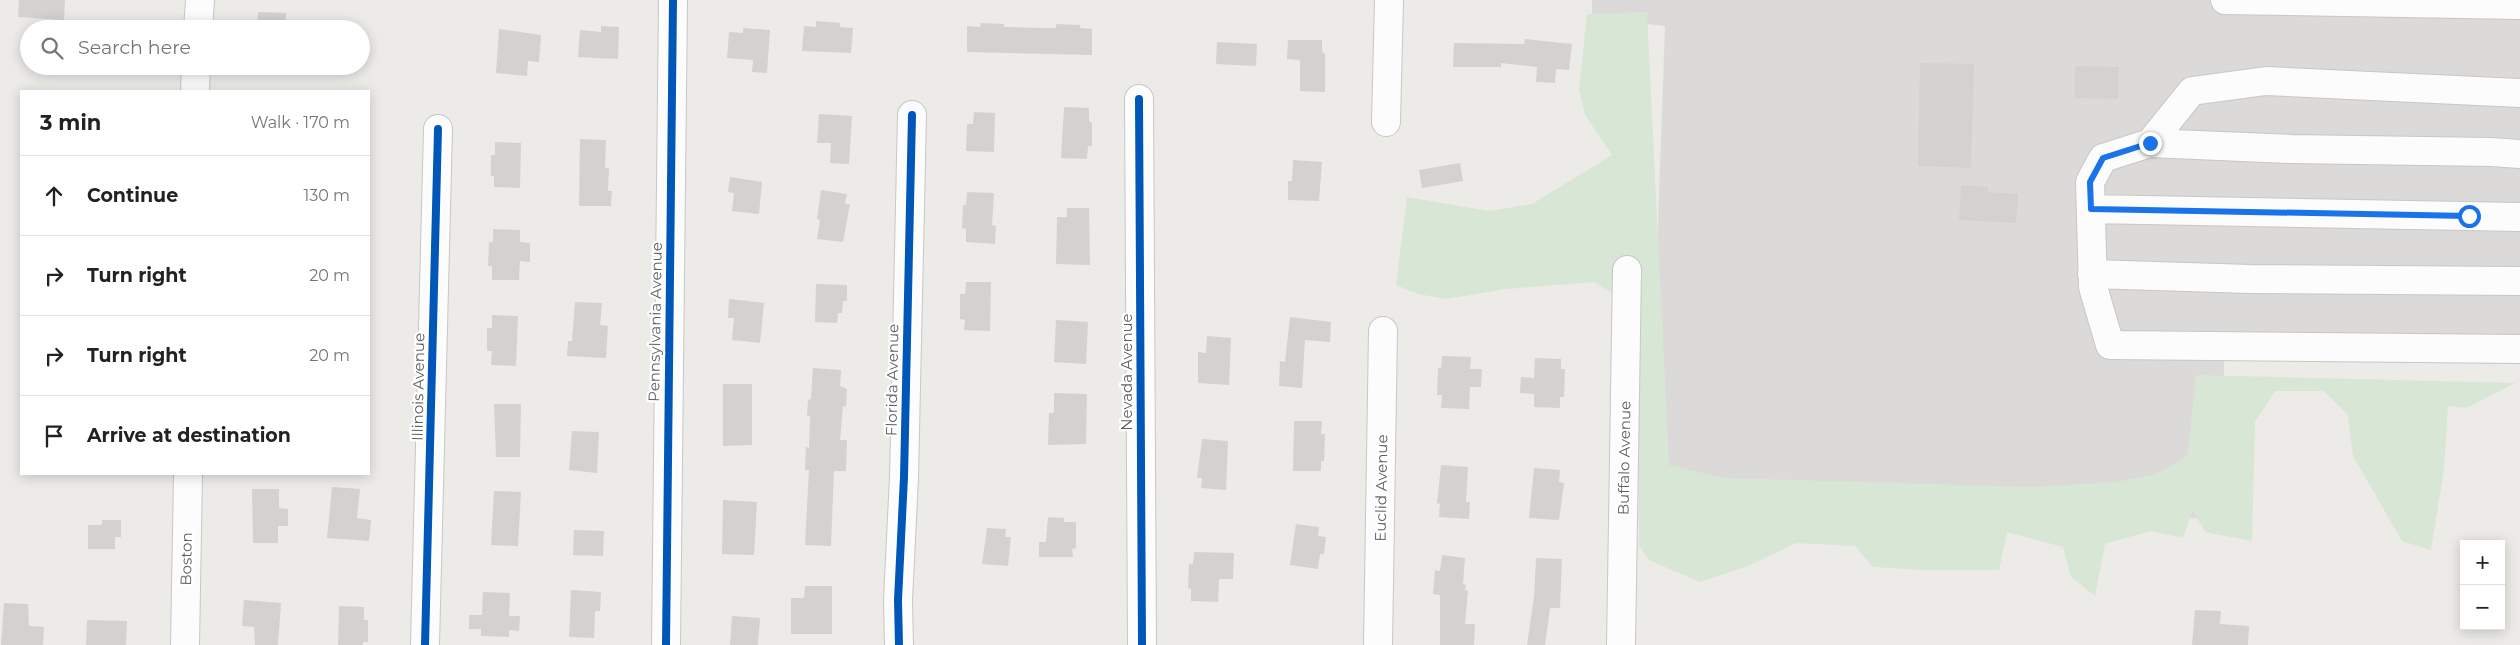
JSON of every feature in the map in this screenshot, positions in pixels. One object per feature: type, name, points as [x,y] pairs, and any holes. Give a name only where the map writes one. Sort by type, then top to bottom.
[{"type":"street","name":"Pennsylvania Avenue","points":[[666,645],[673,0]]},
{"type":"street","points":[[1386,122],[1389,0]]},
{"type":"street","points":[[2225,0],[2520,5]]},
{"type":"street","points":[[199,20],[200,1]]},
{"type":"street","points":[[195,90],[196,75]]},
{"type":"street","points":[[2150,143],[2192,91],[2266,81],[2520,93]]},
{"type":"street","name":"Nevada Avenue","points":[[1139,99],[1142,645]]},
{"type":"street","name":"Florida Avenue","points":[[899,645],[898,600],[904,477],[912,115]]},
{"type":"street","name":"Illinois Avenue","points":[[426,645],[438,129]]},
{"type":"street","points":[[2520,154],[2301,149],[2150,143],[2103,158],[2090,182],[2092,287],[2110,346],[2520,349]]},
{"type":"street","points":[[2091,209],[2520,217]]},
{"type":"street","name":"Buffalo Avenue","points":[[1621,645],[1627,270]]},
{"type":"street","points":[[2092,274],[2250,279],[2520,281]]},
{"type":"street","name":"Euclid Avenue","points":[[1378,645],[1383,331]]},
{"type":"street","name":"Boston","points":[[185,645],[188,475]]},
{"type":"shaded area","points":[[1592,0],[2520,0],[2520,364],[2224,359],[2223,519],[1648,507],[1665,26],[1592,18]]},
{"type":"green space","points":[[1647,12],[1669,465],[1723,478],[2030,487],[2117,482],[2153,475],[2184,459],[2188,453],[2196,375],[2515,383],[2467,408],[2448,406],[2444,470],[2431,550],[2402,541],[2353,456],[2348,415],[2324,391],[2275,391],[2255,422],[2252,541],[2205,532],[2193,510],[2183,538],[2150,531],[2105,544],[2095,596],[2071,577],[2063,547],[2007,532],[1999,570],[1920,570],[1873,567],[1855,546],[1796,543],[1748,566],[1700,582],[1649,560],[1639,546],[1638,308],[1594,282],[1506,289],[1446,299],[1418,294],[1396,285],[1407,197],[1489,211],[1532,204],[1612,155],[1585,115],[1579,90],[1587,14]]},
{"type":"building","points":[[19,0],[65,0],[64,20],[18,17]]},
{"type":"building","points":[[258,12],[286,13],[286,20],[258,20]]},
{"type":"building","points":[[816,21],[840,23],[840,27],[853,28],[851,53],[802,51],[804,26],[816,27]]},
{"type":"building","points":[[981,23],[1004,24],[1004,27],[1043,28],[1056,28],[1056,24],[1080,25],[1080,28],[1092,29],[1092,55],[967,52],[967,26],[980,27]]},
{"type":"building","points":[[601,26],[619,27],[618,59],[578,57],[580,30],[601,32]]},
{"type":"building","points":[[743,28],[770,30],[767,73],[752,72],[753,60],[727,58],[729,32],[743,33]]},
{"type":"building","points":[[499,29],[541,35],[539,62],[528,61],[527,76],[496,73]]},
{"type":"building","points":[[1525,39],[1572,44],[1569,70],[1556,69],[1555,83],[1536,82],[1537,67],[1501,63],[1501,67],[1453,67],[1454,43],[1524,44]]},
{"type":"building","points":[[1288,40],[1322,40],[1322,51],[1325,54],[1325,92],[1300,91],[1300,60],[1287,59]]},
{"type":"building","points":[[1217,42],[1257,44],[1256,66],[1216,64]]},
{"type":"building","points":[[1920,63],[1974,64],[1971,168],[1918,166]]},
{"type":"building","points":[[2075,66],[2119,67],[2118,99],[2075,98]]},
{"type":"building","points":[[1064,107],[1089,108],[1089,121],[1092,123],[1092,146],[1088,146],[1087,159],[1061,158]]},
{"type":"building","points":[[974,112],[995,113],[994,152],[966,151],[967,124],[973,124]]},
{"type":"building","points":[[819,114],[852,116],[849,164],[830,163],[831,143],[817,143]]},
{"type":"building","points":[[580,139],[606,140],[605,168],[609,168],[608,191],[612,191],[611,206],[579,206]]},
{"type":"building","points":[[495,142],[521,143],[520,188],[494,187],[494,176],[491,176],[491,155],[495,155]]},
{"type":"building","points":[[1293,160],[1322,162],[1319,201],[1288,200],[1288,181],[1292,181]]},
{"type":"building","points":[[1460,163],[1463,181],[1422,188],[1419,170]]},
{"type":"building","points":[[730,177],[762,182],[759,214],[732,211],[734,193],[728,192]]},
{"type":"building","points":[[1961,185],[1988,187],[1988,192],[2018,194],[2016,223],[1959,220]]},
{"type":"building","points":[[821,190],[847,194],[845,204],[850,204],[843,242],[817,239],[820,220],[817,219]]},
{"type":"building","points":[[967,192],[994,193],[992,225],[996,226],[995,244],[966,242],[966,229],[962,228],[963,205],[966,205]]},
{"type":"building","points":[[1067,208],[1089,208],[1090,265],[1056,264],[1057,217],[1067,217]]},
{"type":"building","points":[[493,229],[520,230],[520,242],[530,243],[530,262],[520,261],[519,280],[492,280],[492,266],[488,266],[489,242],[493,242]]},
{"type":"building","points":[[966,282],[991,282],[990,331],[964,330],[965,320],[960,319],[960,294],[965,294]]},
{"type":"building","points":[[816,284],[847,285],[847,301],[843,301],[842,313],[838,313],[837,323],[815,322]]},
{"type":"building","points":[[729,299],[764,303],[760,343],[732,340],[734,318],[728,318]]},
{"type":"building","points":[[575,302],[602,303],[600,325],[608,326],[606,358],[567,356],[568,341],[572,341]]},
{"type":"building","points":[[492,315],[518,316],[516,366],[491,365],[492,351],[487,351],[487,328],[492,328]]},
{"type":"building","points":[[1290,317],[1331,322],[1330,342],[1305,340],[1302,388],[1279,386],[1280,361],[1285,362]]},
{"type":"building","points":[[1056,320],[1088,322],[1086,364],[1054,362]]},
{"type":"building","points":[[1207,336],[1231,338],[1229,385],[1198,383],[1198,352],[1206,353]]},
{"type":"building","points":[[1442,356],[1471,357],[1470,369],[1482,369],[1481,387],[1470,387],[1469,409],[1441,408],[1442,395],[1437,395],[1438,368],[1441,368]]},
{"type":"building","points":[[1535,358],[1561,359],[1561,369],[1565,369],[1564,397],[1560,397],[1560,408],[1534,407],[1534,394],[1520,393],[1521,377],[1534,378]]},
{"type":"building","points":[[813,368],[841,370],[840,386],[847,389],[846,407],[843,406],[840,440],[847,440],[846,471],[834,471],[831,546],[805,545],[809,470],[805,470],[806,447],[809,448],[810,416],[807,416],[808,400],[811,399]]},
{"type":"building","points":[[723,384],[752,384],[752,445],[723,446]]},
{"type":"building","points":[[1054,393],[1087,394],[1086,444],[1048,445],[1049,413],[1054,413]]},
{"type":"building","points":[[494,404],[521,404],[520,457],[496,457]]},
{"type":"building","points":[[1294,421],[1322,421],[1321,434],[1325,434],[1324,461],[1321,461],[1321,471],[1293,471]]},
{"type":"building","points":[[572,431],[599,432],[597,473],[569,470]]},
{"type":"building","points":[[1202,439],[1228,441],[1226,490],[1201,488],[1202,478],[1197,478]]},
{"type":"building","points":[[1441,465],[1468,467],[1466,502],[1470,502],[1469,519],[1439,517],[1440,503],[1437,504]]},
{"type":"building","points":[[1534,468],[1560,470],[1559,482],[1564,483],[1559,520],[1529,518]]},
{"type":"building","points":[[332,487],[360,489],[357,518],[371,520],[369,541],[327,538]]},
{"type":"building","points":[[252,489],[279,489],[279,508],[288,509],[288,526],[278,526],[278,543],[253,543]]},
{"type":"building","points":[[494,491],[521,492],[518,546],[491,545]]},
{"type":"building","points":[[723,500],[757,502],[754,555],[722,554]]},
{"type":"building","points":[[1048,517],[1064,518],[1064,522],[1076,522],[1076,548],[1072,549],[1073,557],[1039,557],[1039,542],[1046,542]]},
{"type":"building","points":[[102,520],[121,520],[121,537],[115,537],[115,549],[88,549],[88,525],[102,525]]},
{"type":"building","points":[[1296,524],[1319,527],[1318,536],[1326,537],[1324,554],[1320,554],[1318,569],[1290,565]]},
{"type":"building","points":[[987,528],[1006,529],[1005,537],[1011,537],[1008,566],[982,564]]},
{"type":"building","points":[[574,530],[604,531],[603,556],[573,555]]},
{"type":"building","points":[[1194,552],[1234,553],[1233,579],[1219,579],[1218,602],[1191,601],[1191,589],[1188,588],[1189,564],[1193,564]]},
{"type":"building","points":[[1442,555],[1465,558],[1463,584],[1466,585],[1465,590],[1468,591],[1465,624],[1475,624],[1474,645],[1440,645],[1440,595],[1433,594],[1435,570],[1440,571]]},
{"type":"building","points":[[1536,558],[1562,559],[1560,608],[1550,608],[1545,645],[1527,645],[1534,596]]},
{"type":"building","points":[[805,586],[832,586],[832,634],[791,634],[791,598],[804,598]]},
{"type":"building","points":[[571,590],[601,592],[600,611],[595,611],[594,638],[569,637]]},
{"type":"building","points":[[483,592],[510,593],[509,616],[520,616],[519,631],[509,630],[509,637],[481,636],[481,629],[469,629],[469,615],[482,615]]},
{"type":"building","points":[[244,600],[281,603],[278,645],[255,645],[254,627],[242,626]]},
{"type":"building","points":[[4,603],[28,604],[29,626],[44,627],[43,645],[1,645]]},
{"type":"building","points":[[339,606],[364,607],[364,620],[368,620],[368,642],[363,642],[363,645],[338,645]]},
{"type":"building","points":[[2195,610],[2221,611],[2220,624],[2249,626],[2248,645],[2192,645]]},
{"type":"building","points":[[732,616],[760,618],[758,645],[730,645]]},
{"type":"building","points":[[87,620],[127,621],[126,645],[86,645]]},
{"type":"cycle path","points":[[666,645],[673,0]]},
{"type":"cycle path","points":[[1139,99],[1142,645]]},
{"type":"cycle path","points":[[899,645],[898,600],[904,477],[912,115]]},
{"type":"cycle path","points":[[425,645],[438,129]]},
{"type":"route","points":[[2150,143],[2103,158],[2090,182],[2091,209],[2242,210],[2469,216]]}]
